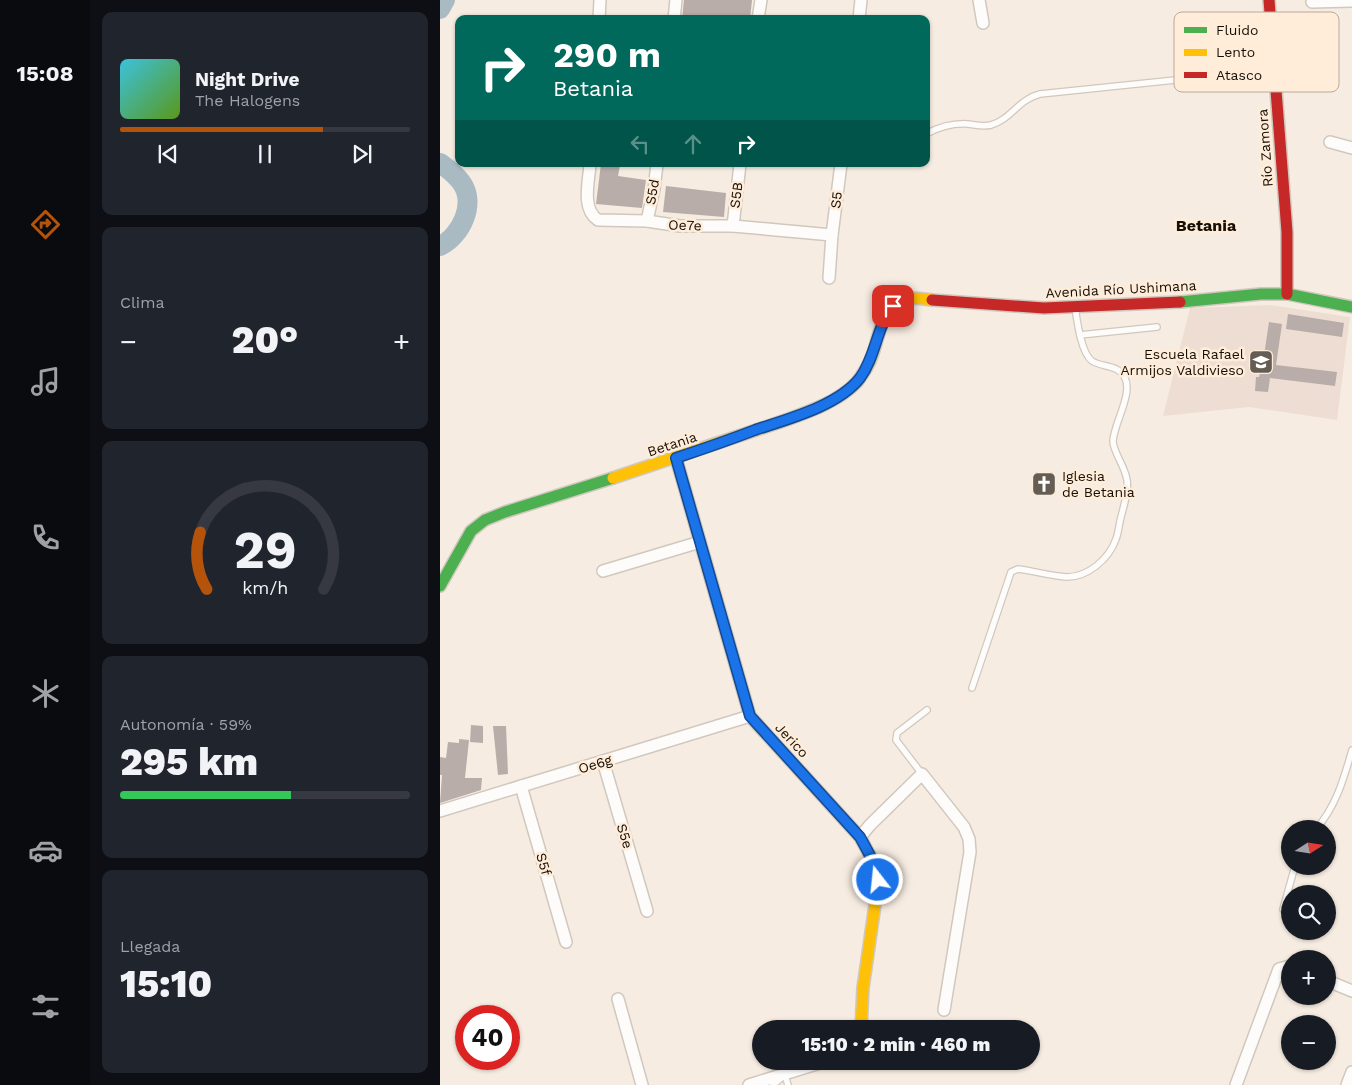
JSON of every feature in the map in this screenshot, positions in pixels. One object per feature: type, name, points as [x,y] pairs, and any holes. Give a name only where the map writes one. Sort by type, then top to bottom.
[{"type":"street","points":[[599,15],[600,0]]},
{"type":"street","points":[[674,15],[676,0]]},
{"type":"street","points":[[759,15],[761,0]]},
{"type":"street","points":[[859,15],[861,0]]},
{"type":"street","points":[[979,0],[983,23]]},
{"type":"street","points":[[1312,2],[1352,1]]},
{"type":"street","name":"Río Zamora","points":[[1277,92],[1287,232],[1287,294]]},
{"type":"street","points":[[1330,142],[1352,148]]},
{"type":"street","name":"Oe7e","points":[[590,167],[589,210],[598,220],[647,221],[680,226],[733,226],[832,235]]},
{"type":"street","name":"S5d","points":[[647,221],[657,167]]},
{"type":"street","name":"S5B","points":[[733,226],[740,167]]},
{"type":"street","name":"S5","points":[[829,278],[841,167]]},
{"type":"street","name":"Avenida Río Ushimana","points":[[893,306],[904,299],[1024,307],[1075,307],[1177,302],[1261,294],[1287,294],[1352,307]]},
{"type":"street","name":"Betania","points":[[440,586],[471,531],[485,520],[676,458],[796,416],[848,390],[855,384],[868,366],[880,330],[893,306]]},
{"type":"street","name":"Jerico","points":[[676,458],[750,716],[860,837],[876,870],[878,880],[862,1000],[861,1020]]},
{"type":"street","points":[[603,571],[700,542]]},
{"type":"street","name":"Oe6g","points":[[440,811],[750,716]]},
{"type":"street","name":"S5e","points":[[603,761],[647,911]]},
{"type":"street","points":[[860,837],[922,774],[964,827],[969,840],[970,852],[944,1010]]},
{"type":"street","name":"S5f","points":[[521,786],[566,942]]},
{"type":"street","points":[[1236,1085],[1279,968],[1281,968]]},
{"type":"street","points":[[1336,984],[1352,991]]},
{"type":"street","points":[[618,999],[642,1085]]},
{"type":"street","points":[[749,1085],[786,1080],[807,1070]]},
{"type":"street","points":[[1347,1085],[1352,1072]]},
{"type":"lane","points":[[930,132],[953,124],[991,125],[1001,120],[1026,99],[1040,94],[1174,80]]},
{"type":"lane","points":[[972,688],[1011,572],[1018,569],[1068,577],[1086,572],[1101,561],[1116,540],[1128,484],[1122,462],[1116,453],[1113,442],[1123,404],[1126,383],[1125,378],[1117,369],[1090,359],[1080,335],[1075,307]]},
{"type":"lane","points":[[1080,335],[1157,327]]},
{"type":"lane","points":[[922,774],[896,740],[897,733],[927,710]]},
{"type":"lane","points":[[1324,820],[1341,786],[1352,750]]},
{"type":"lane","points":[[773,1085],[786,1080]]},
{"type":"shaded area","name":"Escuela Rafael Armijos Valdivieso","points":[[1270,305],[1350,317],[1337,420],[1249,407],[1163,416],[1190,308]]},
{"type":"building","points":[[684,0],[752,0],[750,15],[682,15]]},
{"type":"building","points":[[601,167],[620,167],[618,176],[646,180],[642,208],[596,204]]},
{"type":"building","points":[[666,186],[726,193],[724,217],[663,212]]},
{"type":"building","points":[[1288,314],[1344,323],[1342,337],[1286,329]]},
{"type":"building","points":[[1269,322],[1282,324],[1276,365],[1337,372],[1335,386],[1270,378],[1268,392],[1255,391],[1256,377],[1259,377],[1263,362]]},
{"type":"building","points":[[471,725],[483,726],[483,743],[470,742]]},
{"type":"building","points":[[493,726],[506,726],[508,774],[498,775]]},
{"type":"building","points":[[459,739],[469,740],[465,778],[482,778],[481,790],[440,803],[442,775],[440,775],[440,757],[446,758],[448,742],[459,743]]},
{"type":"waterway","points":[[440,9],[445,0]]},
{"type":"waterway","points":[[440,163],[461,182],[466,190],[467,199],[467,209],[460,227],[448,241],[440,246]]},
{"type":"traffic: fast","points":[[1180,302],[1261,294],[1287,294],[1352,307]]},
{"type":"traffic: fast","points":[[440,586],[471,531],[485,520],[613,478]]},
{"type":"traffic: fast","points":[[758,725],[860,837],[874,863],[878,884]]},
{"type":"traffic: slow","points":[[613,478],[783,421],[832,401],[849,389],[864,373],[871,359],[882,323],[891,308],[897,302],[905,299],[932,300]]},
{"type":"traffic: slow","points":[[676,458],[750,716],[758,725]]},
{"type":"traffic: slow","points":[[861,1020],[863,988],[878,884]]},
{"type":"traffic: jam","points":[[1269,0],[1270,12]]},
{"type":"traffic: jam","points":[[1276,92],[1287,232],[1287,294]]},
{"type":"traffic: jam","points":[[932,300],[1044,308],[1180,302]]},
{"type":"place","name":"Escuela Rafael Armijos Valdivieso","points":[[1261,362]]},
{"type":"place","name":"Iglesia de Betania","points":[[1044,484]]},
{"type":"district","name":"Betania","points":[[1206,225]]},
{"type":"route","points":[[878,880],[873,861],[860,837],[750,716],[676,458],[796,416],[848,390],[855,384],[868,366],[880,330],[893,306]]}]
